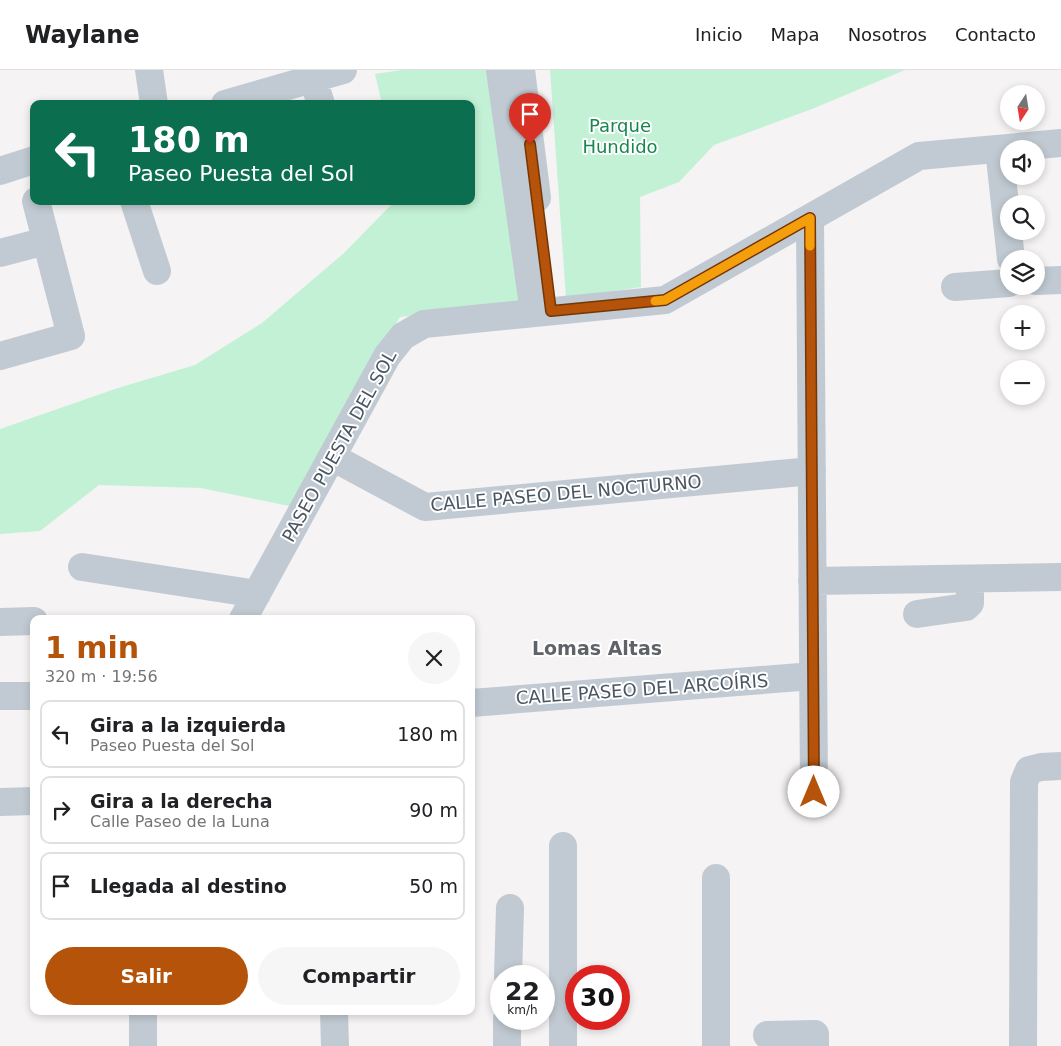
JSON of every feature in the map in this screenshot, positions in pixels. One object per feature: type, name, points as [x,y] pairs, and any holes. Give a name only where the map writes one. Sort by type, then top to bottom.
[{"type":"street","points":[[149,70],[153,100]]},
{"type":"street","points":[[255,100],[317,91],[343,70]]},
{"type":"street","points":[[500,70],[543,312]]},
{"type":"street","points":[[521,70],[543,312]]},
{"type":"street","name":"PASEO PUESTA DEL SOL","points":[[245,615],[387,356],[403,336],[424,324],[665,300],[919,156],[1061,143]]},
{"type":"street","points":[[998,149],[1010,250]]},
{"type":"street","points":[[0,170],[30,162]]},
{"type":"street","points":[[0,356],[71,336],[37,205]]},
{"type":"street","points":[[135,205],[157,271]]},
{"type":"street","points":[[810,218],[814,792]]},
{"type":"street","points":[[0,253],[46,241]]},
{"type":"street","points":[[1045,281],[1061,280]]},
{"type":"street","points":[[955,287],[1000,284]]},
{"type":"street","name":"CALLE PASEO DEL NOCTURNO","points":[[332,457],[426,507],[812,471]]},
{"type":"street","points":[[82,568],[257,594]]},
{"type":"street","points":[[812,581],[1061,577]]},
{"type":"street","points":[[916,614],[966,606],[970,603],[970,579]]},
{"type":"street","points":[[0,622],[30,621]]},
{"type":"street","name":"CALLE PASEO DEL ARCOÍRIS","points":[[475,703],[813,676]]},
{"type":"street","points":[[0,696],[30,696]]},
{"type":"street","points":[[1024,1046],[1024,782],[1030,770],[1041,766],[1061,766]]},
{"type":"street","points":[[0,802],[30,801]]},
{"type":"street","points":[[563,846],[564,1046]]},
{"type":"street","points":[[716,878],[716,1046]]},
{"type":"street","points":[[508,965],[510,908]]},
{"type":"street","points":[[143,1015],[143,1046]]},
{"type":"street","points":[[334,1015],[335,1046]]},
{"type":"street","points":[[507,1030],[507,1046]]},
{"type":"street","points":[[766,1035],[816,1034],[815,1046]]},
{"type":"green space","points":[[402,70],[490,70],[523,305],[400,317],[363,378],[294,507],[201,488],[99,485],[40,531],[0,534],[0,429],[118,388],[195,365],[262,323],[344,253],[391,205],[475,205],[475,100],[381,100],[375,74]]},
{"type":"green space","name":"Parque Hundido","points":[[550,70],[905,70],[812,109],[714,145],[679,182],[640,197],[641,287],[566,298]]},
{"type":"slow traffic","points":[[655,301],[665,300],[810,218],[810,246]]},
{"type":"district","name":"Lomas Altas","points":[[597,648]]},
{"type":"route","points":[[530,144],[551,311],[665,300],[810,218],[814,792]]}]
